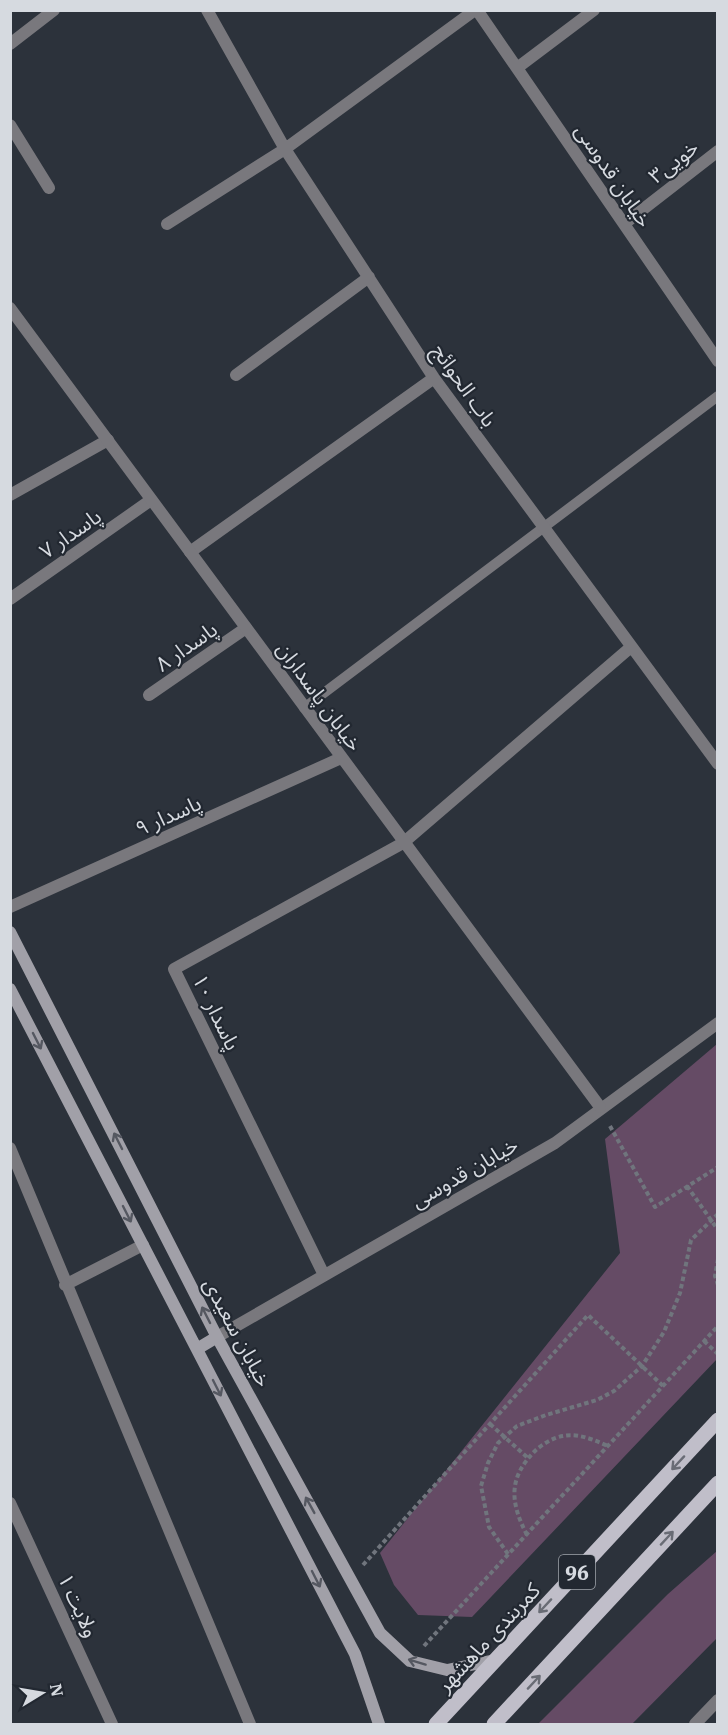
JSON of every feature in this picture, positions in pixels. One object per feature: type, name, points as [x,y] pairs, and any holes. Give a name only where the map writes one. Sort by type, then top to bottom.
[{"type":"main road","name":"خیابان سعیدی","points":[[10,932],[217,1336],[380,1633],[410,1661],[447,1670],[495,1660]]},
{"type":"main road","name":"خیابان سعیدی","points":[[10,989],[355,1654],[379,1725]]},
{"type":"main road","points":[[196,1348],[217,1336]]},
{"type":"main road","name":"کمربندی ماهشهر","points":[[436,1725],[717,1420]]},
{"type":"main road","name":"96","points":[[494,1725],[717,1484]]},
{"type":"street","points":[[10,44],[54,10]]},
{"type":"street","name":"باب الحوائج","points":[[207,10],[285,148],[435,378],[717,764]]},
{"type":"street","points":[[167,224],[285,148],[476,10]]},
{"type":"street","name":"خیابان قدوسی","points":[[476,10],[717,361]]},
{"type":"street","points":[[517,68],[594,10]]},
{"type":"street","points":[[10,126],[50,188]]},
{"type":"street","name":"خویی۳","points":[[624,224],[717,151]]},
{"type":"street","points":[[236,375],[369,277]]},
{"type":"street","name":"خیابان پاسداران","points":[[10,308],[600,1107]]},
{"type":"street","points":[[190,552],[435,378]]},
{"type":"street","points":[[10,495],[108,440]]},
{"type":"street","name":"پاسدار ۷","points":[[10,598],[152,500]]},
{"type":"street","name":"پاسدار ۸","points":[[149,695],[246,628]]},
{"type":"street","points":[[403,843],[631,646]]},
{"type":"street","name":"پاسدار ۹","points":[[10,907],[341,758]]},
{"type":"street","name":"پاسدار ۱۰","points":[[324,1275],[174,969],[403,843]]},
{"type":"street","name":"خیابان قدوسی","points":[[217,1336],[555,1143],[600,1107],[717,1023]]},
{"type":"street","points":[[10,1148],[65,1285],[250,1725]]},
{"type":"street","points":[[65,1285],[143,1245]]},
{"type":"street","name":"ولایت ۱","points":[[10,1503],[112,1725]]},
{"type":"street","points":[[695,1725],[717,1700]]},
{"type":"lane","points":[[304,708],[717,396]]},
{"type":"path","points":[[600,1107],[655,1207],[717,1167]]},
{"type":"path","points":[[687,1186],[717,1230]]},
{"type":"path","points":[[508,1554],[489,1527],[481,1486],[488,1462],[504,1437],[516,1426],[597,1400],[614,1392],[642,1366],[664,1332],[680,1293],[691,1240],[717,1214]]},
{"type":"path","points":[[717,1259],[715,1276],[717,1285]]},
{"type":"path","points":[[350,1579],[588,1315],[663,1386]]},
{"type":"path","points":[[410,1661],[717,1326]]},
{"type":"path","points":[[704,1341],[717,1354]]},
{"type":"path","points":[[490,1424],[528,1458]]},
{"type":"path","points":[[527,1535],[516,1515],[514,1492],[520,1465],[540,1446],[563,1436],[587,1437],[608,1446]]},
{"type":"shaded area","points":[[717,1044],[717,1359],[472,1617],[418,1615],[394,1585],[380,1553],[620,1253],[605,1139]]},
{"type":"shaded area","points":[[717,1551],[717,1638],[632,1724],[538,1724],[668,1594]]}]
